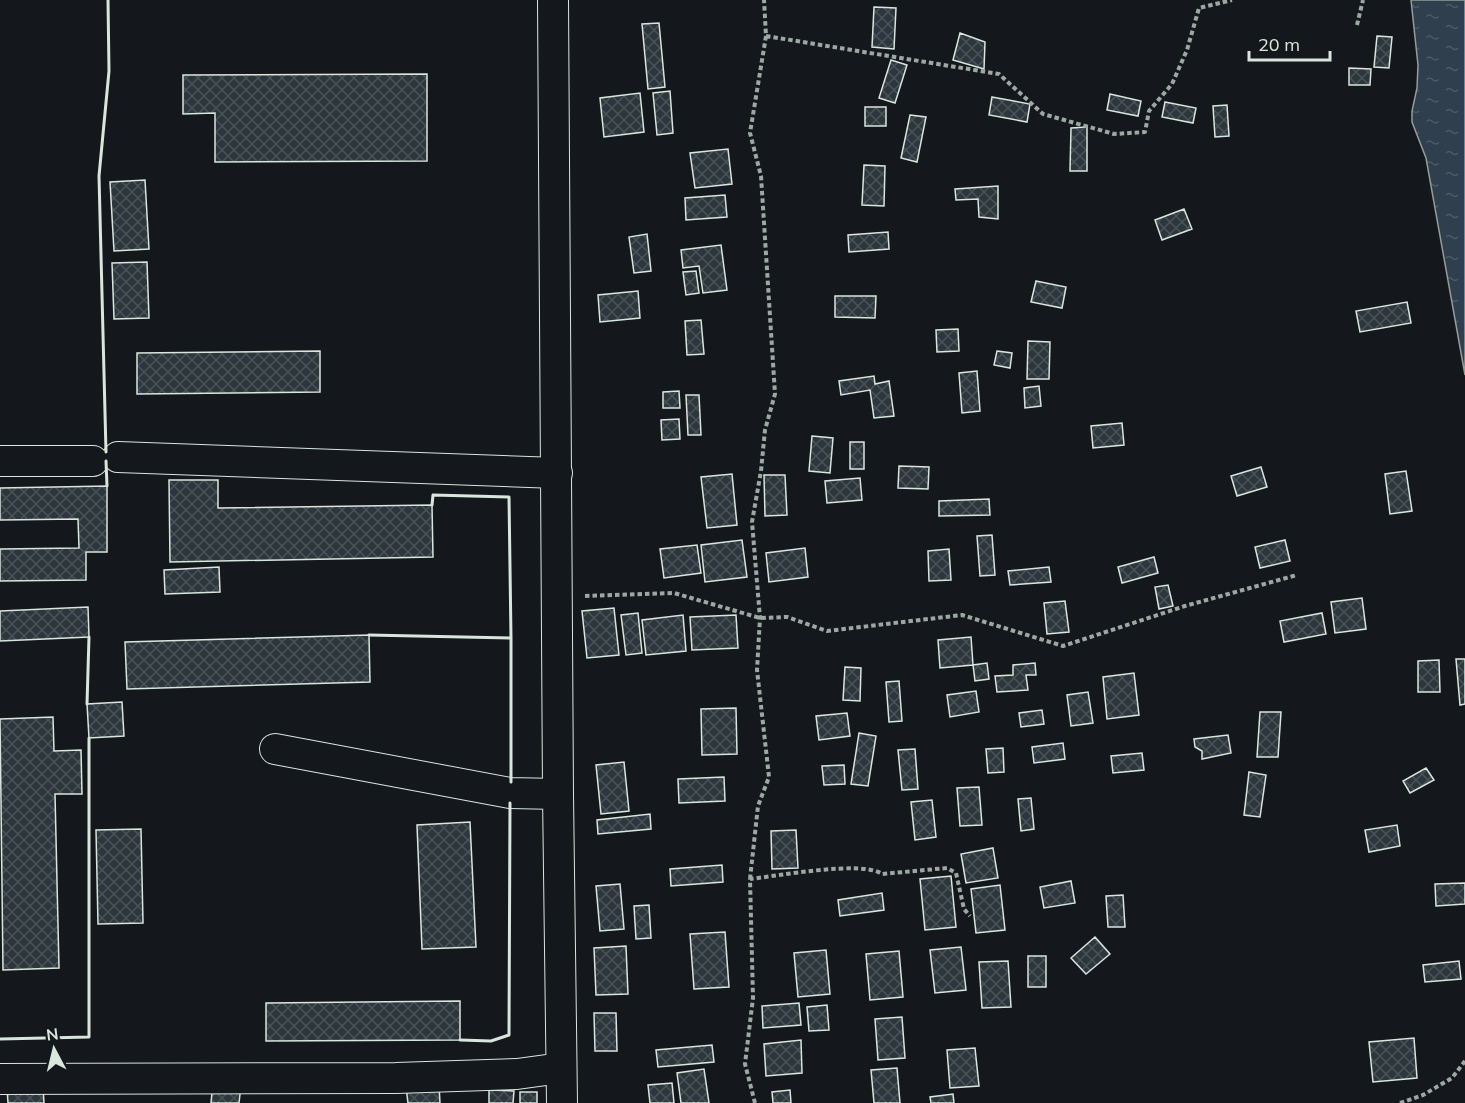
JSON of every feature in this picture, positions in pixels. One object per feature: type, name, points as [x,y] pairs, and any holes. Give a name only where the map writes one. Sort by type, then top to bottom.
[{"type":"street","points":[[554,0],[562,1103]]},
{"type":"street","points":[[0,461],[106,459],[557,473]]},
{"type":"street","points":[[275,748],[510,793],[558,794]]},
{"type":"street","points":[[0,1079],[396,1090],[561,1068]]},
{"type":"path","points":[[755,1103],[745,1064],[753,998],[750,879],[758,806],[769,777],[757,670],[760,618],[752,522],[765,430],[775,394],[760,176],[750,133],[765,36],[764,0]]},
{"type":"path","points":[[765,36],[999,74],[1043,114],[1114,134],[1145,132],[1149,111],[1172,84],[1187,50],[1199,8],[1232,0]]},
{"type":"path","points":[[1357,26],[1363,0]]},
{"type":"path","points":[[558,597],[674,592],[760,618],[787,617],[827,631],[962,615],[1063,646],[1185,606],[1297,574]]},
{"type":"path","points":[[750,879],[844,868],[876,870],[882,874],[947,868],[956,873],[964,909],[970,916]]},
{"type":"path","points":[[1400,1103],[1422,1095],[1452,1078],[1465,1061]]},
{"type":"water","points":[[1411,0],[1465,0],[1465,375],[1426,158],[1412,122],[1418,65]]},
{"type":"building","points":[[874,7],[896,8],[894,49],[872,47]]},
{"type":"building","points":[[659,23],[665,87],[648,89],[642,24]]},
{"type":"building","points":[[960,33],[985,42],[984,69],[953,60]]},
{"type":"building","points":[[1377,36],[1392,37],[1389,68],[1374,67]]},
{"type":"building","points":[[891,60],[907,65],[895,103],[879,98]]},
{"type":"building","points":[[1349,68],[1371,69],[1370,85],[1349,85]]},
{"type":"building","points":[[427,74],[427,161],[215,162],[215,113],[183,114],[183,75]]},
{"type":"building","points":[[670,91],[673,133],[657,135],[653,93]]},
{"type":"building","points":[[640,93],[644,132],[604,137],[600,98]]},
{"type":"building","points":[[1110,94],[1141,101],[1138,116],[1107,110]]},
{"type":"building","points":[[992,97],[1030,104],[1027,122],[989,115]]},
{"type":"building","points":[[1165,102],[1196,108],[1193,123],[1162,117]]},
{"type":"building","points":[[1227,105],[1229,136],[1215,137],[1213,106]]},
{"type":"building","points":[[865,107],[886,107],[886,126],[865,126]]},
{"type":"building","points":[[910,115],[926,117],[917,162],[901,158]]},
{"type":"building","points":[[1087,127],[1087,171],[1070,171],[1071,128]]},
{"type":"building","points":[[728,149],[732,184],[695,188],[690,153]]},
{"type":"building","points":[[864,165],[885,166],[884,206],[862,205]]},
{"type":"building","points":[[145,180],[149,249],[114,251],[110,182]]},
{"type":"building","points":[[998,186],[998,219],[979,217],[978,199],[956,200],[955,189]]},
{"type":"building","points":[[725,195],[727,217],[686,220],[685,198]]},
{"type":"building","points":[[1184,209],[1192,229],[1162,240],[1155,220]]},
{"type":"building","points":[[888,232],[889,249],[849,252],[848,235]]},
{"type":"building","points":[[647,234],[651,271],[634,273],[629,237]]},
{"type":"building","points":[[721,245],[727,290],[703,293],[699,266],[683,268],[681,250]]},
{"type":"building","points":[[147,262],[149,318],[114,319],[112,263]]},
{"type":"building","points":[[696,271],[699,293],[686,295],[683,272]]},
{"type":"building","points":[[1036,281],[1066,287],[1062,308],[1031,302]]},
{"type":"building","points":[[638,291],[640,318],[600,322],[598,295]]},
{"type":"building","points":[[835,296],[876,296],[875,318],[835,317]]},
{"type":"building","points":[[1407,302],[1411,323],[1360,332],[1356,311]]},
{"type":"building","points":[[701,320],[704,354],[687,355],[685,321]]},
{"type":"building","points":[[958,329],[959,351],[937,352],[936,330]]},
{"type":"building","points":[[1028,341],[1050,342],[1049,379],[1027,379]]},
{"type":"building","points":[[320,351],[320,392],[137,394],[137,353]]},
{"type":"building","points":[[997,351],[1012,353],[1010,368],[994,365]]},
{"type":"building","points":[[977,371],[980,411],[962,413],[959,373]]},
{"type":"building","points":[[874,376],[875,384],[889,381],[894,416],[874,418],[870,390],[841,395],[839,381]]},
{"type":"building","points":[[1039,386],[1041,406],[1025,408],[1024,388]]},
{"type":"building","points":[[679,391],[680,408],[663,408],[663,392]]},
{"type":"building","points":[[686,395],[699,395],[701,435],[688,435]]},
{"type":"building","points":[[679,419],[680,439],[662,440],[661,420]]},
{"type":"building","points":[[1122,423],[1124,445],[1093,448],[1091,426]]},
{"type":"building","points":[[812,436],[833,438],[830,473],[809,471]]},
{"type":"building","points":[[850,442],[864,442],[864,469],[850,469]]},
{"type":"building","points":[[899,466],[929,467],[928,489],[898,488]]},
{"type":"building","points":[[1261,467],[1267,487],[1237,496],[1231,476]]},
{"type":"building","points":[[1406,471],[1412,511],[1390,514],[1385,474]]},
{"type":"building","points":[[732,474],[737,525],[707,528],[701,477]]},
{"type":"building","points":[[764,475],[785,475],[787,515],[765,516]]},
{"type":"building","points":[[860,478],[862,500],[827,503],[825,481]]},
{"type":"building","points":[[169,480],[218,480],[218,508],[432,505],[433,557],[170,562]]},
{"type":"building","points":[[107,486],[107,552],[86,552],[86,580],[0,581],[0,549],[79,548],[78,519],[0,520],[0,488]]},
{"type":"building","points":[[989,499],[990,515],[939,516],[939,501]]},
{"type":"building","points":[[992,535],[995,575],[980,576],[977,536]]},
{"type":"building","points":[[742,540],[747,577],[705,582],[701,545]]},
{"type":"building","points":[[1285,540],[1290,561],[1260,568],[1255,547]]},
{"type":"building","points":[[697,545],[701,573],[664,578],[660,549]]},
{"type":"building","points":[[805,548],[808,577],[769,582],[766,553]]},
{"type":"building","points":[[949,549],[951,580],[929,581],[928,551]]},
{"type":"building","points":[[1154,557],[1158,573],[1122,583],[1118,567]]},
{"type":"building","points":[[219,567],[220,592],[165,594],[164,570]]},
{"type":"building","points":[[1049,567],[1051,582],[1010,585],[1008,571]]},
{"type":"building","points":[[1168,585],[1173,606],[1159,609],[1155,587]]},
{"type":"building","points":[[1362,598],[1366,629],[1335,633],[1331,602]]},
{"type":"building","points":[[1065,601],[1069,632],[1047,634],[1044,603]]},
{"type":"building","points":[[88,607],[89,637],[0,641],[0,611]]},
{"type":"building","points":[[614,608],[619,655],[587,658],[582,611]]},
{"type":"building","points":[[638,613],[642,653],[626,655],[621,615]]},
{"type":"building","points":[[1322,613],[1326,634],[1284,642],[1280,621]]},
{"type":"building","points":[[683,615],[686,651],[646,655],[642,620]]},
{"type":"building","points":[[736,615],[738,648],[692,650],[690,617]]},
{"type":"building","points":[[369,635],[370,682],[127,689],[125,642]]},
{"type":"building","points":[[971,637],[973,665],[940,668],[938,640]]},
{"type":"building","points":[[1456,659],[1465,659],[1465,704],[1460,705]]},
{"type":"building","points":[[1439,660],[1440,692],[1418,692],[1418,661]]},
{"type":"building","points":[[987,663],[989,679],[975,681],[973,665]]},
{"type":"building","points":[[1035,663],[1036,675],[1026,675],[1028,690],[997,692],[995,676],[1013,675],[1013,665]]},
{"type":"building","points":[[845,667],[861,668],[860,701],[843,700]]},
{"type":"building","points":[[1134,673],[1139,715],[1107,719],[1103,677]]},
{"type":"building","points":[[899,681],[902,721],[889,722],[886,682]]},
{"type":"building","points":[[976,691],[979,712],[950,717],[947,695]]},
{"type":"building","points":[[1088,692],[1093,723],[1071,726],[1067,695]]},
{"type":"building","points":[[122,702],[124,736],[89,738],[87,704]]},
{"type":"building","points":[[736,708],[737,754],[702,755],[701,709]]},
{"type":"building","points":[[1042,710],[1044,724],[1021,727],[1019,713]]},
{"type":"building","points":[[1260,712],[1281,712],[1278,757],[1257,757]]},
{"type":"building","points":[[847,713],[850,736],[819,740],[816,716]]},
{"type":"building","points":[[53,717],[54,751],[81,750],[82,794],[55,794],[59,968],[3,970],[0,719]]},
{"type":"building","points":[[859,733],[876,736],[868,786],[851,784]]},
{"type":"building","points":[[1228,735],[1231,753],[1202,759],[1202,751],[1195,747],[1194,739]]},
{"type":"building","points":[[1063,743],[1065,759],[1034,763],[1032,747]]},
{"type":"building","points":[[1003,748],[1004,772],[988,773],[986,749]]},
{"type":"building","points":[[915,749],[918,789],[902,790],[898,750]]},
{"type":"building","points":[[1142,753],[1144,770],[1113,773],[1111,756]]},
{"type":"building","points":[[624,762],[629,811],[601,814],[596,765]]},
{"type":"building","points":[[844,765],[845,784],[824,785],[822,766]]},
{"type":"building","points":[[1426,768],[1434,780],[1410,793],[1403,781]]},
{"type":"building","points":[[1249,772],[1266,775],[1260,817],[1244,815]]},
{"type":"building","points":[[724,777],[725,801],[679,803],[678,779]]},
{"type":"building","points":[[979,787],[982,825],[960,826],[957,788]]},
{"type":"building","points":[[1031,798],[1034,829],[1021,831],[1018,799]]},
{"type":"building","points":[[932,800],[936,837],[915,840],[911,802]]},
{"type":"building","points":[[650,814],[651,829],[598,834],[597,820]]},
{"type":"building","points":[[470,822],[476,947],[422,949],[417,825]]},
{"type":"building","points":[[1397,825],[1400,846],[1369,852],[1365,830]]},
{"type":"building","points":[[141,829],[143,923],[98,924],[96,830]]},
{"type":"building","points":[[796,830],[798,868],[772,869],[771,831]]},
{"type":"building","points":[[993,848],[998,878],[966,883],[961,854]]},
{"type":"building","points":[[722,865],[723,882],[671,886],[670,869]]},
{"type":"building","points":[[951,876],[956,927],[925,930],[920,879]]},
{"type":"building","points":[[1071,881],[1075,903],[1044,908],[1040,887]]},
{"type":"building","points":[[1465,883],[1465,904],[1436,906],[1435,884]]},
{"type":"building","points":[[620,884],[624,929],[600,931],[596,886]]},
{"type":"building","points":[[1000,885],[1005,930],[976,933],[971,889]]},
{"type":"building","points":[[882,893],[884,910],[840,916],[838,900]]},
{"type":"building","points":[[1123,895],[1125,927],[1108,927],[1106,896]]},
{"type":"building","points":[[649,905],[651,938],[636,939],[634,906]]},
{"type":"building","points":[[725,932],[729,987],[694,989],[690,934]]},
{"type":"building","points":[[1095,937],[1110,954],[1086,974],[1071,958]]},
{"type":"building","points":[[626,946],[628,994],[596,995],[594,948]]},
{"type":"building","points":[[961,947],[966,990],[935,993],[930,950]]},
{"type":"building","points":[[826,950],[830,994],[798,997],[794,953]]},
{"type":"building","points":[[899,951],[903,997],[870,1000],[866,954]]},
{"type":"building","points":[[1028,956],[1046,956],[1046,987],[1028,987]]},
{"type":"building","points":[[1008,961],[1011,1007],[982,1008],[979,962]]},
{"type":"building","points":[[1459,961],[1461,979],[1425,982],[1423,965]]},
{"type":"building","points":[[460,1001],[460,1040],[266,1041],[266,1003]]},
{"type":"building","points":[[799,1003],[801,1025],[763,1028],[762,1006]]},
{"type":"building","points":[[827,1005],[829,1030],[809,1031],[807,1007]]},
{"type":"building","points":[[594,1013],[616,1013],[617,1051],[595,1051]]},
{"type":"building","points":[[902,1017],[905,1058],[878,1060],[875,1019]]},
{"type":"building","points":[[1414,1038],[1417,1078],[1373,1082],[1369,1042]]},
{"type":"building","points":[[801,1040],[802,1073],[766,1076],[764,1044]]},
{"type":"building","points":[[712,1045],[714,1062],[658,1067],[656,1050]]},
{"type":"building","points":[[975,1048],[979,1086],[950,1088],[947,1050]]},
{"type":"building","points":[[897,1068],[900,1103],[874,1103],[871,1070]]},
{"type":"building","points":[[704,1069],[709,1103],[681,1103],[677,1073]]},
{"type":"building","points":[[213,1082],[241,1085],[239,1103],[211,1103]]},
{"type":"building","points":[[672,1083],[674,1103],[650,1103],[648,1085]]},
{"type":"building","points":[[439,1085],[440,1103],[408,1103],[406,1087]]},
{"type":"building","points":[[43,1087],[44,1103],[8,1103],[7,1089]]},
{"type":"building","points":[[489,1090],[514,1091],[513,1103],[489,1103]]},
{"type":"building","points":[[790,1090],[791,1103],[773,1103],[772,1092]]},
{"type":"building","points":[[520,1092],[537,1092],[537,1103],[520,1103]]},
{"type":"building","points":[[953,1094],[954,1103],[931,1103],[930,1097]]},
{"type":"wall","points":[[106,452],[99,176],[109,71],[108,0]]},
{"type":"wall","points":[[106,461],[107,486]]},
{"type":"wall","points":[[369,635],[511,638],[509,497],[433,495],[432,505]]},
{"type":"wall","points":[[87,704],[89,637]]},
{"type":"wall","points":[[511,638],[511,782]]},
{"type":"wall","points":[[0,1039],[89,1037],[89,738]]},
{"type":"wall","points":[[460,1040],[491,1041],[509,1035],[510,803]]}]
